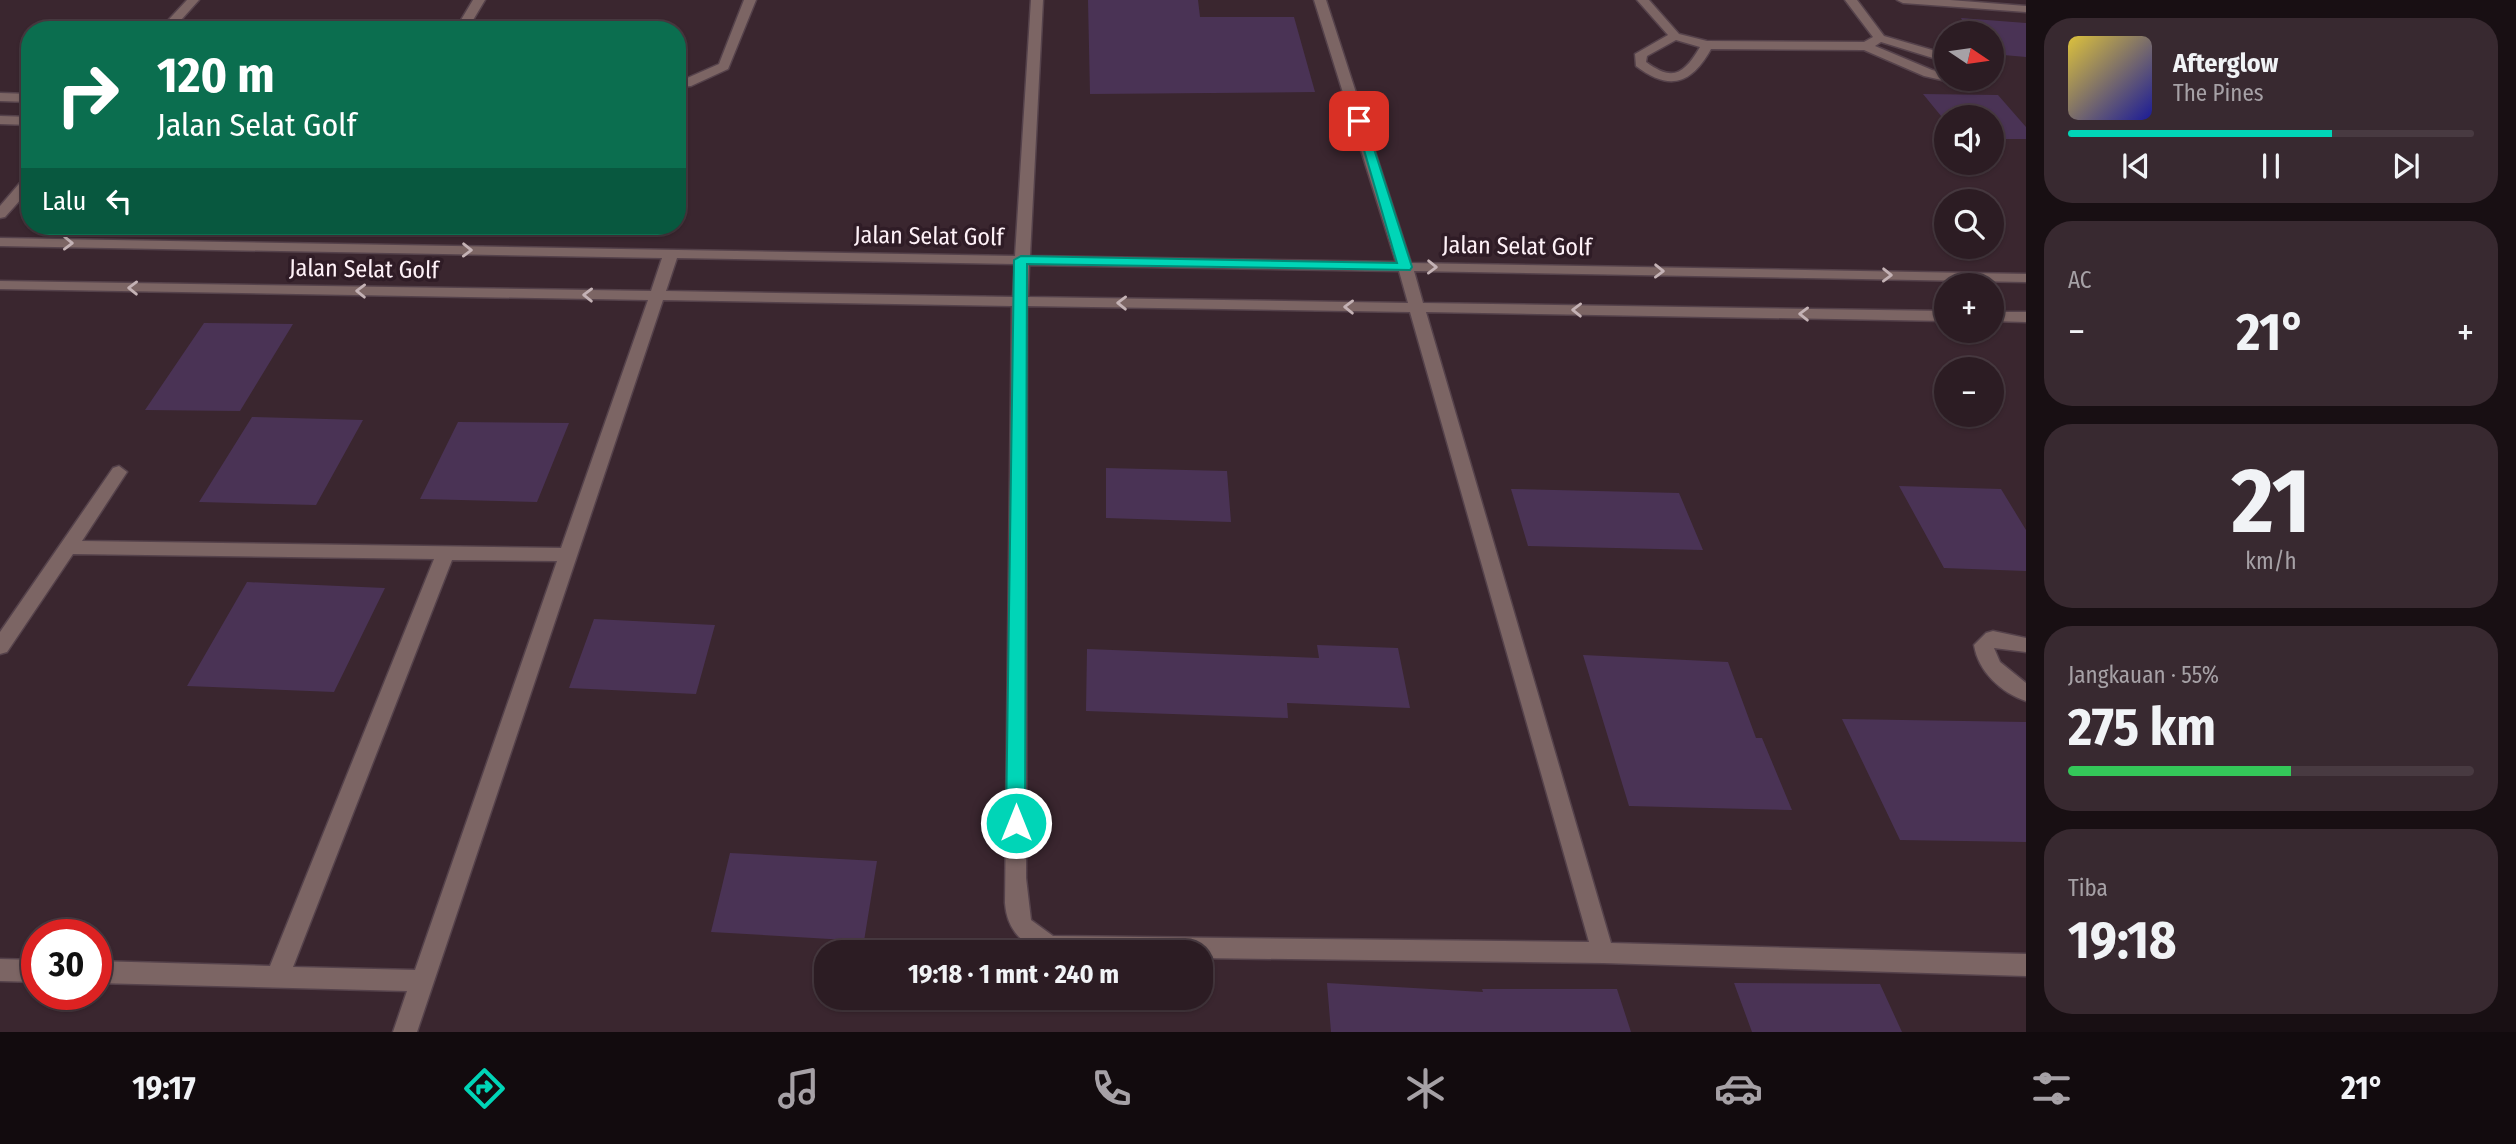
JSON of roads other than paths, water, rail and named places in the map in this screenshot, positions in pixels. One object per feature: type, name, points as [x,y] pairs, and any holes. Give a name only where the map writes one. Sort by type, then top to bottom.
[{"type":"street","points":[[173,21],[193,0]]},
{"type":"street","points":[[466,21],[479,0]]},
{"type":"street","points":[[686,83],[724,66],[750,0]]},
{"type":"street","points":[[1037,0],[1021,260],[1015,878],[1017,921],[1030,937],[1052,946],[1603,953],[2026,965]]},
{"type":"street","points":[[1320,0],[1405,267],[1603,953]]},
{"type":"street","points":[[1643,0],[1675,37],[1707,45],[1866,46],[1934,74]]},
{"type":"street","points":[[1851,0],[1880,38],[1934,54]]},
{"type":"street","points":[[1903,0],[2026,9]]},
{"type":"street","points":[[1675,37],[1641,54],[1640,63],[1650,72],[1666,77],[1680,77],[1695,69],[1707,45]]},
{"type":"street","points":[[1866,46],[1880,38]]},
{"type":"street","points":[[0,97],[21,98]]},
{"type":"street","points":[[0,120],[21,121]]},
{"type":"street","points":[[0,214],[21,190]]},
{"type":"street","name":"Jalan Selat Golf","points":[[0,242],[2026,278]]},
{"type":"street","points":[[405,1032],[671,254]]},
{"type":"street","name":"Jalan Selat Golf","points":[[0,285],[1934,316]]},
{"type":"street","points":[[2004,317],[2026,317]]},
{"type":"street","points":[[0,647],[119,472]]},
{"type":"street","points":[[68,547],[568,555]]},
{"type":"street","points":[[277,977],[446,553]]},
{"type":"street","points":[[2026,645],[1993,638],[1984,645],[1984,658],[2002,678],[2026,693]]},
{"type":"street","points":[[0,970],[21,971]]},
{"type":"street","points":[[112,972],[422,981]]}]
